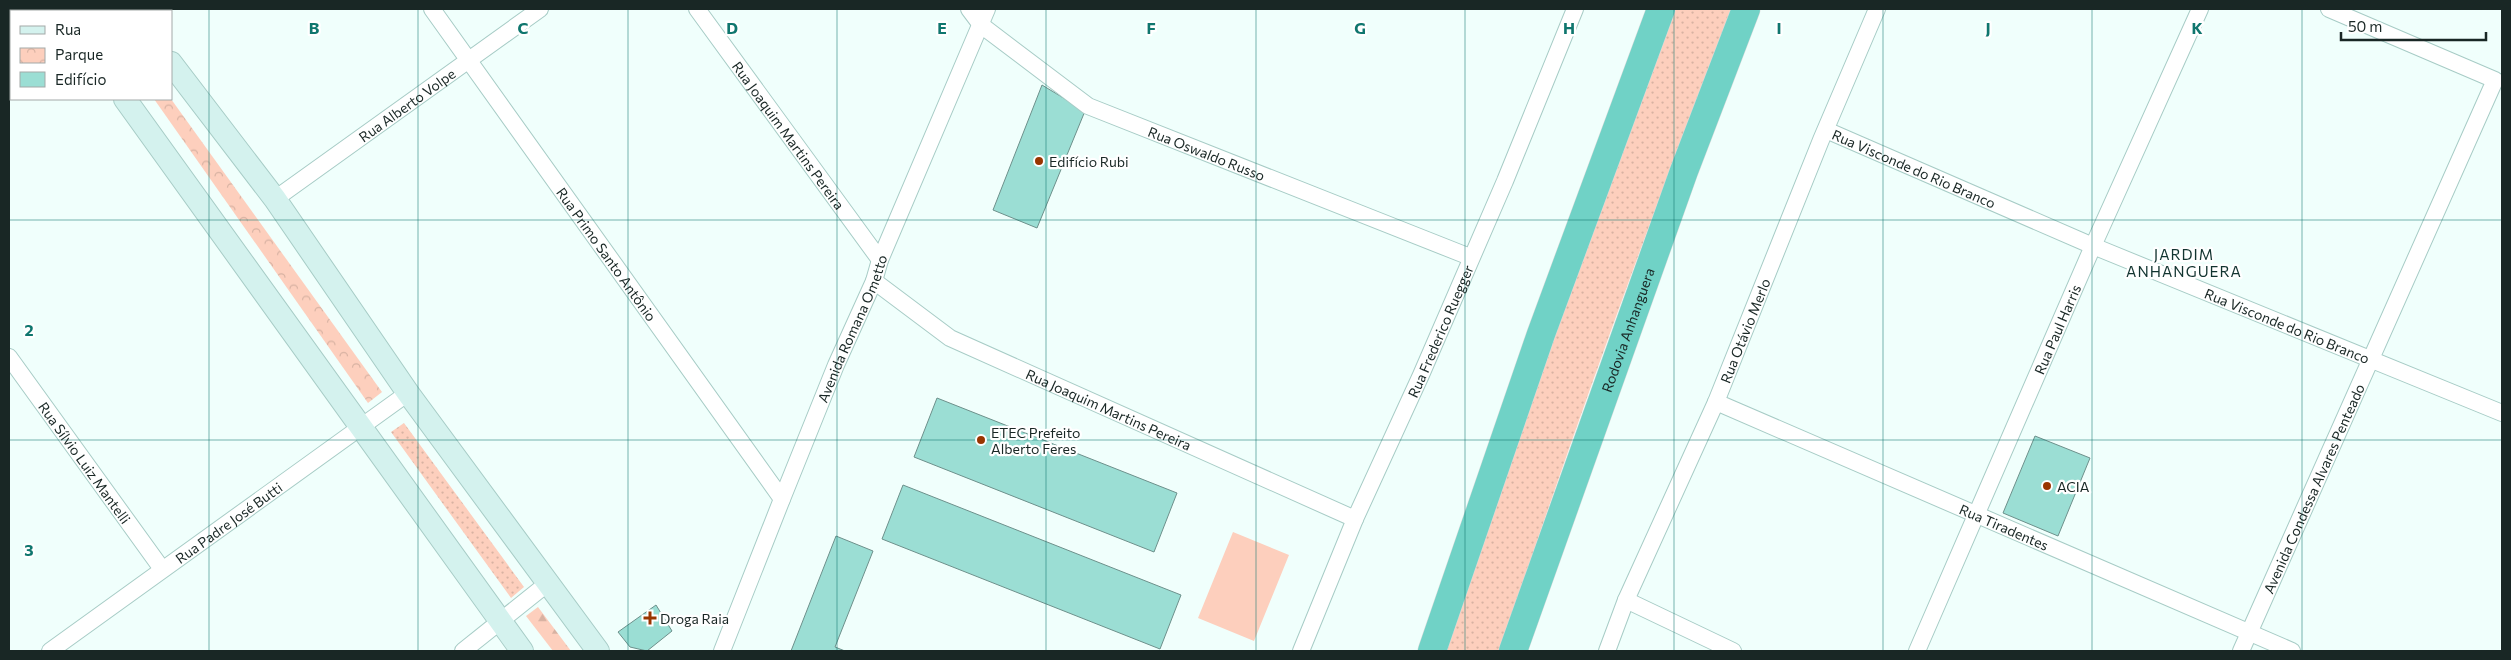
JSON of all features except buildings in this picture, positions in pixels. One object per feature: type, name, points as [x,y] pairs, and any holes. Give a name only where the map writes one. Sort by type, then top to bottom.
[{"type":"highway","points":[[1432,651],[1541,334],[1661,9]]},
{"type":"highway","name":"Rodovia Anhanguera","points":[[1513,651],[1684,171],[1746,9]]},
{"type":"street","name":"Rua Primo Santo Antônio","points":[[432,9],[782,500]]},
{"type":"street","name":"Rua Alberto Volpe","points":[[275,199],[540,9]]},
{"type":"street","name":"Rua Joaquim Martins Pereira","points":[[698,9],[880,260]]},
{"type":"street","name":"Rua Oswaldo Russo","points":[[969,9],[981,25],[1088,106],[1470,257]]},
{"type":"street","name":"Avenida Romana Ometto","points":[[723,651],[782,500],[874,281],[880,260],[987,9]]},
{"type":"street","name":"Rua Frederico Ruegger","points":[[1302,651],[1355,519],[1422,375],[1470,257],[1505,181],[1575,9]]},
{"type":"street","name":"Rua Otávio Merlo","points":[[1607,651],[1626,600],[1716,402],[1877,9]]},
{"type":"street","name":"Rua Paul Harris","points":[[1917,651],[2093,246],[2200,9]]},
{"type":"street","name":"Avenida Condessa Alvares Penteado","points":[[2241,651],[2494,80],[2329,9]]},
{"type":"street","points":[[172,64],[275,199],[408,393],[598,651]]},
{"type":"street","points":[[126,100],[499,622],[522,651]]},
{"type":"street","name":"Rua Visconde do Rio Branco","points":[[1826,130],[2093,246],[2502,413]]},
{"type":"street","name":"Rua Joaquim Martins Pereira","points":[[874,281],[950,338],[1355,519]]},
{"type":"street","name":"Rua Sílvio Luiz Mantelli","points":[[9,357],[162,569]]},
{"type":"street","name":"Rua Padre José Butti","points":[[50,651],[408,393]]},
{"type":"street","name":"Rua Tiradentes","points":[[1716,402],[1975,516],[2292,651]]},
{"type":"street","points":[[463,651],[548,583]]},
{"type":"street","points":[[1626,600],[1733,651]]},
{"type":"green space","points":[[1674,9],[1732,9],[1612,328],[1500,651],[1443,651],[1632,118]]},
{"type":"green space","points":[[155,100],[172,100],[382,392],[368,403]]},
{"type":"green space","points":[[404,423],[524,587],[511,598],[391,432]]},
{"type":"green space","points":[[1233,532],[1289,555],[1254,641],[1198,618]]},
{"type":"green space","points":[[538,607],[571,651],[553,651],[526,616]]},
{"type":"place","name":"Edifício Rubi","points":[[1039,161]]},
{"type":"place","name":"ETEC Prefeito Alberto Feres","points":[[981,440]]},
{"type":"place","name":"ACIA","points":[[2047,486]]},
{"type":"place","name":"Droga Raia","points":[[650,618]]},
{"type":"district","name":"JARDIM ANHANGUERA","points":[[2184,262]]}]
